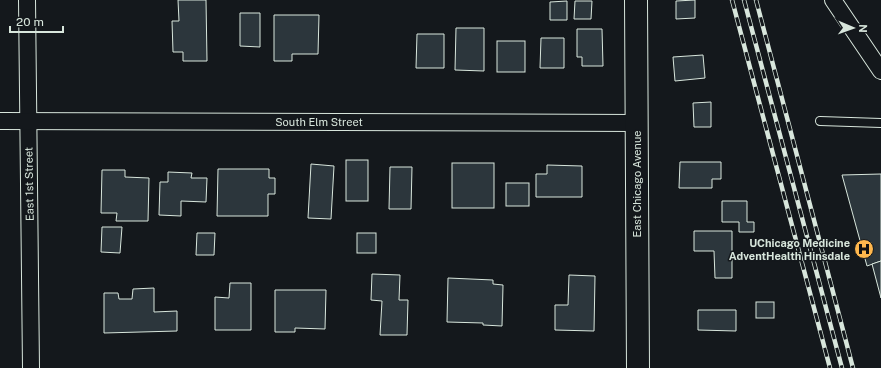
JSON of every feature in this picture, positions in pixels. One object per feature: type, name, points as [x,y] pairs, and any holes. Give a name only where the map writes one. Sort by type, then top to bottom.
[{"type":"main road","name":"East Chicago Avenue","points":[[636,0],[638,368]]},
{"type":"street","name":"East 1st Street","points":[[27,0],[31,368]]},
{"type":"street","points":[[833,0],[881,71]]},
{"type":"street","name":"South Elm Street","points":[[0,121],[637,123]]},
{"type":"lane","points":[[820,120],[881,123]]},
{"type":"building","points":[[178,0],[206,0],[207,61],[183,61],[183,52],[173,52],[172,21],[179,21]]},
{"type":"building","points":[[695,0],[695,18],[676,19],[676,1]]},
{"type":"building","points":[[567,1],[567,20],[550,20],[550,2]]},
{"type":"building","points":[[575,1],[592,1],[591,19],[574,19]]},
{"type":"building","points":[[240,13],[260,13],[260,47],[240,46]]},
{"type":"building","points":[[274,15],[319,15],[318,54],[292,54],[292,61],[274,61]]},
{"type":"building","points":[[456,28],[484,28],[484,71],[455,70]]},
{"type":"building","points":[[577,29],[602,29],[603,66],[582,66],[582,57],[577,57]]},
{"type":"building","points":[[417,34],[444,34],[444,68],[416,68]]},
{"type":"building","points":[[541,38],[564,38],[564,68],[540,68]]},
{"type":"building","points":[[497,41],[525,41],[525,72],[497,72]]},
{"type":"building","points":[[703,55],[705,78],[675,81],[673,57]]},
{"type":"building","points":[[711,102],[711,127],[694,127],[693,103]]},
{"type":"building","points":[[346,160],[368,160],[368,201],[346,201]]},
{"type":"building","points":[[680,162],[721,162],[721,179],[712,179],[712,188],[679,188]]},
{"type":"building","points":[[452,163],[494,163],[494,208],[452,208]]},
{"type":"building","points":[[311,164],[334,166],[331,219],[308,218]]},
{"type":"building","points":[[547,165],[582,166],[582,197],[536,197],[536,174],[547,174]]},
{"type":"building","points":[[390,167],[412,167],[411,209],[389,209]]},
{"type":"building","points":[[218,169],[269,169],[269,178],[275,178],[275,194],[268,194],[268,216],[217,216]]},
{"type":"building","points":[[102,170],[125,170],[125,177],[149,178],[148,221],[116,221],[117,213],[101,213]]},
{"type":"building","points":[[168,172],[192,173],[191,178],[207,178],[206,202],[181,201],[181,216],[159,215],[160,182],[168,182]]},
{"type":"building","points":[[881,174],[881,261],[867,266],[842,175]]},
{"type":"building","points":[[506,183],[529,183],[529,206],[506,206]]},
{"type":"building","points":[[722,201],[747,201],[747,222],[754,222],[754,232],[739,232],[739,222],[722,222]]},
{"type":"building","points":[[102,227],[122,227],[120,253],[101,252]]},
{"type":"building","points":[[694,231],[732,231],[732,278],[715,278],[714,251],[694,251]]},
{"type":"building","points":[[197,233],[215,233],[214,255],[196,255]]},
{"type":"building","points":[[357,233],[376,233],[376,253],[357,253]]},
{"type":"building","points":[[881,261],[881,298],[872,264]]},
{"type":"building","points":[[372,274],[400,275],[399,300],[408,300],[407,335],[380,335],[382,301],[371,300]]},
{"type":"building","points":[[569,275],[595,276],[594,331],[555,330],[555,305],[568,305]]},
{"type":"building","points":[[448,278],[493,280],[493,284],[503,285],[502,326],[483,325],[483,323],[447,322]]},
{"type":"building","points":[[230,283],[251,283],[251,330],[215,330],[215,297],[229,298]]},
{"type":"building","points":[[154,288],[154,312],[177,311],[177,331],[104,333],[104,293],[118,293],[119,299],[132,299],[133,289]]},
{"type":"building","points":[[275,290],[326,290],[325,329],[295,328],[295,332],[275,332]]},
{"type":"building","points":[[756,302],[774,302],[774,318],[756,318]]},
{"type":"building","points":[[698,310],[736,310],[736,331],[698,330]]},
{"type":"railway","points":[[732,0],[830,368]]},
{"type":"railway","points":[[744,0],[842,368]]},
{"type":"railway","points":[[756,0],[853,368]]},
{"type":"place","name":"UChicago Medicine AdventHealth Hinsdale","points":[[864,249]]}]
